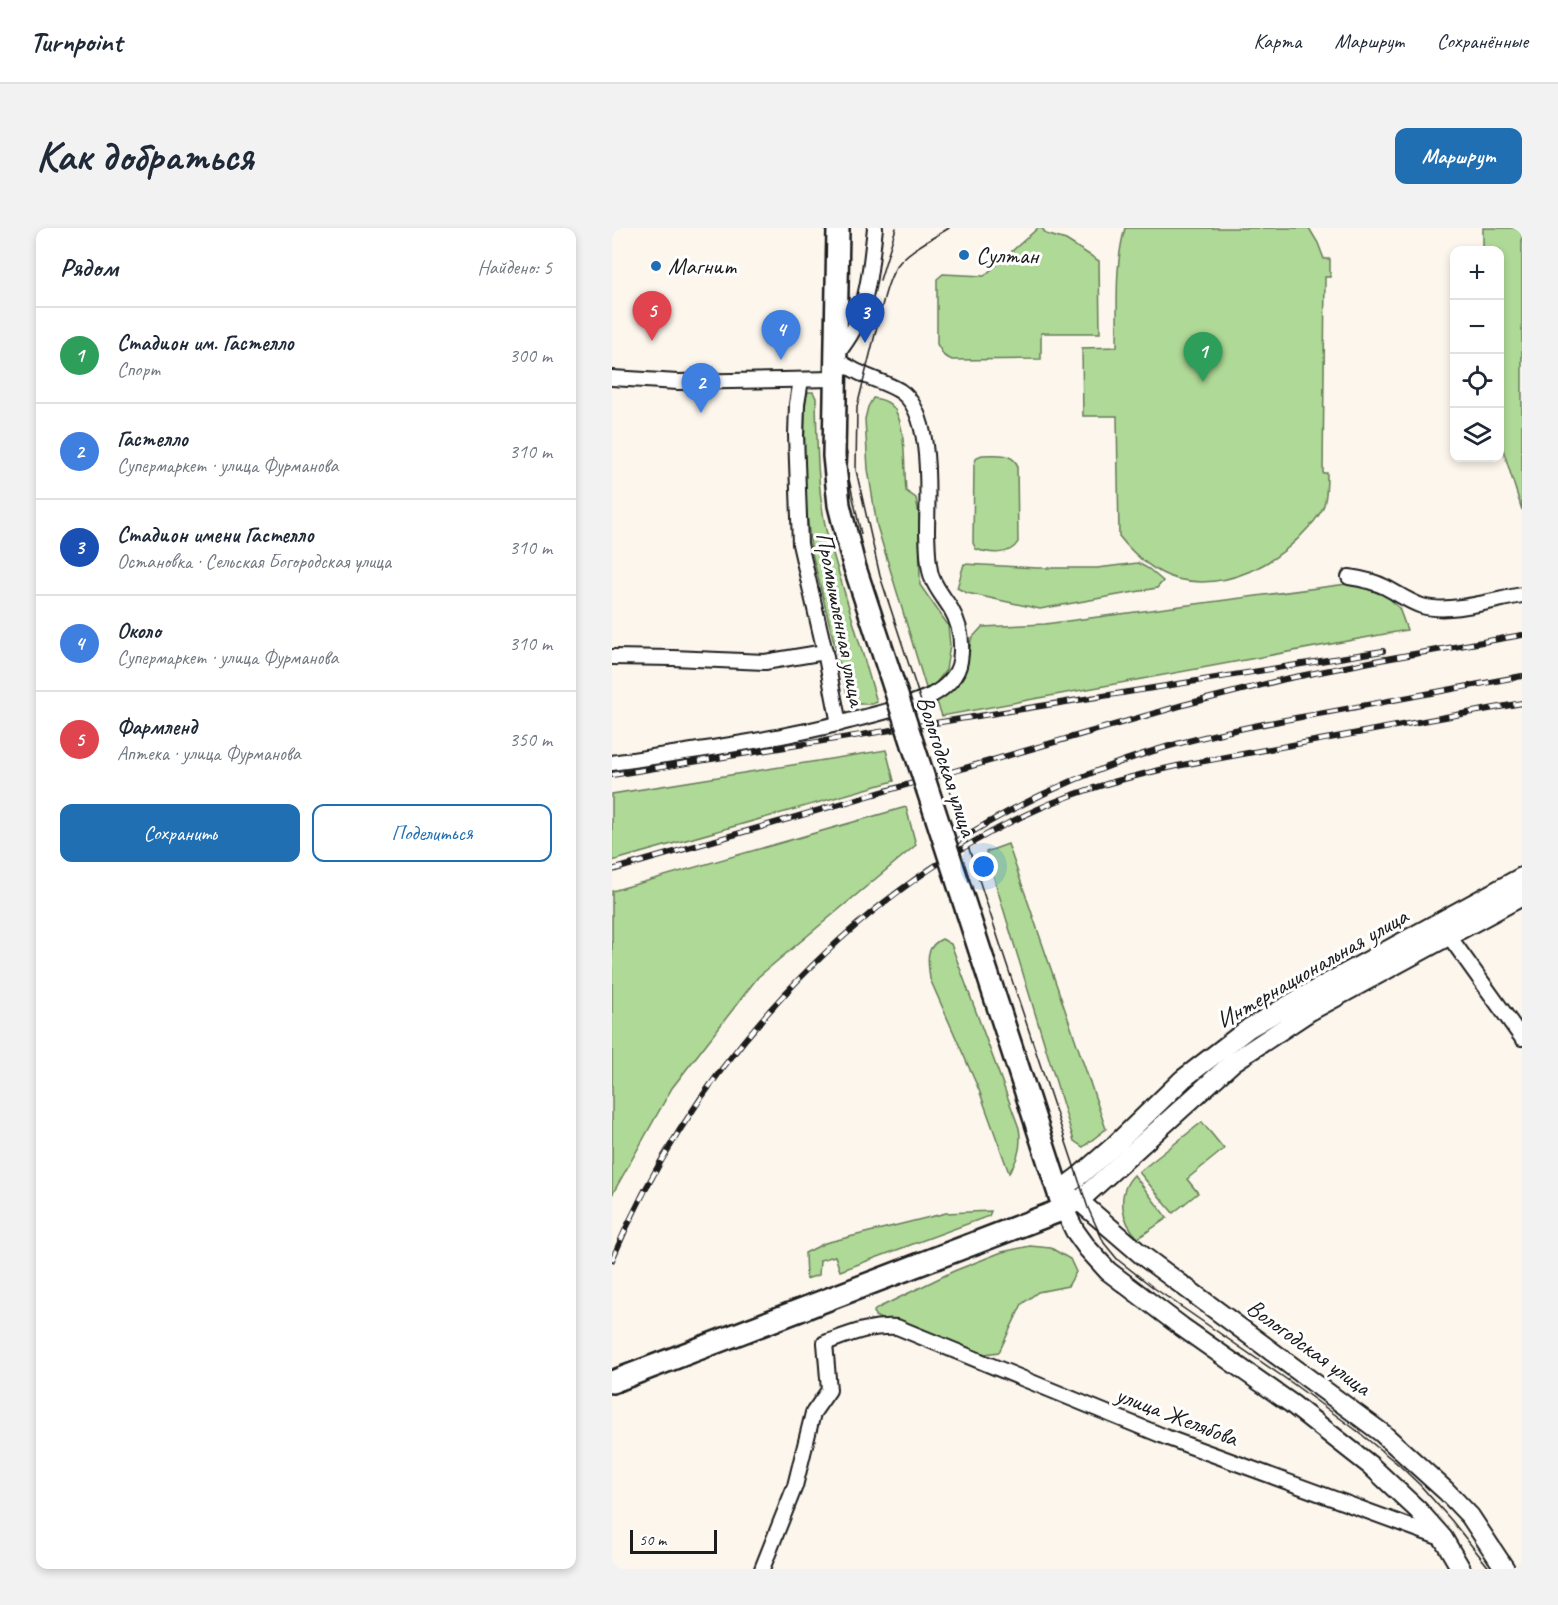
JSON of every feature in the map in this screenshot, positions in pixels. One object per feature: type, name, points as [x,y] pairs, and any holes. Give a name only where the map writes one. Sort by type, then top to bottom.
[{"type":"main road","name":"Вологодская улица","points":[[838,228],[834,456],[839,505],[845,532],[982,957],[1067,1200],[1075,1231],[1108,1271],[1182,1327],[1292,1404],[1371,1466],[1418,1510],[1443,1538],[1461,1569]]},
{"type":"main road","name":"Интернациональная улица","points":[[1067,1200],[1078,1177],[1114,1146],[1183,1079],[1249,1028],[1522,877]]},
{"type":"main road","name":"Интернациональная улица","points":[[1067,1200],[1233,1062],[1310,1011],[1522,896]]},
{"type":"main road","name":"Вологодская улица","points":[[1067,1200],[1382,1433],[1470,1516],[1505,1569]]},
{"type":"main road","points":[[612,1382],[1005,1231],[1067,1200]]},
{"type":"street","points":[[834,369],[863,306],[870,276],[874,228]]},
{"type":"street","points":[[612,378],[678,382],[801,380],[834,369],[859,373],[900,391],[912,402],[920,420],[926,444],[929,567],[937,589],[953,612],[962,638],[960,664],[953,678],[932,694],[889,711],[793,735],[612,763]]},
{"type":"street","name":"Промышленная улица","points":[[801,380],[797,404],[796,435],[800,544],[825,652],[838,724]]},
{"type":"street","points":[[1349,577],[1365,579],[1420,606],[1434,608],[1450,609],[1522,595]]},
{"type":"street","points":[[612,657],[765,662],[825,652]]},
{"type":"street","points":[[1449,936],[1522,1038]]},
{"type":"street","name":"улица Желябова","points":[[762,1569],[795,1486],[813,1413],[829,1390],[825,1343],[855,1332],[882,1326],[897,1327],[1168,1438],[1443,1538]]},
{"type":"green space","points":[[1038,228],[1042,228],[1046,234],[1066,240],[1099,261],[1100,333],[1041,333],[1041,359],[952,360],[944,356],[937,344],[937,279],[943,274],[984,276]]},
{"type":"green space","points":[[1125,228],[1309,228],[1324,259],[1330,259],[1330,277],[1325,277],[1323,473],[1327,473],[1327,477],[1324,505],[1310,526],[1281,553],[1249,572],[1232,578],[1195,582],[1168,576],[1145,562],[1119,536],[1117,416],[1083,416],[1082,348],[1117,347],[1119,257]]},
{"type":"green space","points":[[1483,228],[1522,228],[1522,510],[1504,453],[1504,246],[1483,246]]},
{"type":"green space","points":[[808,392],[813,392],[816,398],[819,480],[826,530],[877,702],[872,704],[853,704],[847,695],[811,549],[804,488],[805,401]]},
{"type":"green space","points":[[873,398],[889,404],[899,419],[903,439],[906,491],[916,498],[919,514],[920,585],[948,625],[950,645],[946,670],[933,687],[926,688],[877,526],[868,469],[865,419]]},
{"type":"green space","points":[[982,455],[1006,456],[1017,464],[1018,542],[1005,552],[981,551],[976,549],[973,543],[974,464],[977,457]]},
{"type":"green space","points":[[1138,563],[1163,581],[1157,588],[1040,609],[967,593],[957,588],[964,564],[1037,568],[1097,568]]},
{"type":"green space","points":[[1347,584],[1367,586],[1387,596],[1399,608],[1407,630],[942,716],[936,699],[958,684],[968,663],[971,639],[982,627],[1045,624]]},
{"type":"green space","points":[[886,750],[894,781],[612,861],[612,794]]},
{"type":"green space","points":[[906,807],[916,845],[758,977],[672,1088],[612,1195],[612,891]]},
{"type":"green space","points":[[1008,844],[1106,1129],[1083,1147],[1074,1141],[986,852]]},
{"type":"green space","points":[[942,939],[951,944],[1019,1128],[1019,1152],[1009,1173],[979,1090],[930,979],[928,955],[932,946]]},
{"type":"green space","points":[[1202,1122],[1224,1149],[1187,1179],[1198,1193],[1173,1213],[1139,1172]]},
{"type":"green space","points":[[1134,1175],[1167,1218],[1138,1238],[1128,1224],[1123,1207],[1125,1190]]},
{"type":"green space","points":[[991,1211],[989,1216],[840,1271],[835,1256],[820,1260],[819,1275],[806,1279],[805,1253],[825,1243],[946,1213]]},
{"type":"green space","points":[[1030,1246],[1051,1248],[1070,1259],[1076,1272],[1068,1286],[1038,1292],[1022,1304],[999,1352],[985,1354],[912,1326],[875,1316],[874,1311],[878,1308],[954,1271],[1002,1252]]},
{"type":"tram line","points":[[880,280],[896,228]]},
{"type":"tram line","points":[[949,228],[907,255],[896,267],[889,282],[857,407],[856,470],[880,576],[1088,1208],[1104,1243],[1118,1260],[1154,1288],[1292,1383],[1399,1465],[1452,1521],[1490,1569]]},
{"type":"tram line","points":[[848,452],[847,470],[861,534]]},
{"type":"railway","points":[[612,870],[1183,705],[1285,679],[1522,635]]},
{"type":"railway","points":[[612,775],[1383,651]]},
{"type":"railway","points":[[956,842],[1058,787],[1111,765],[1166,747],[1250,727],[1522,676]]},
{"type":"railway","points":[[612,1260],[645,1190],[686,1121],[732,1056],[784,995],[841,939],[903,889],[968,845],[1055,802],[1141,775],[1177,766],[1522,703]]},
{"type":"place","name":"Султан","points":[[964,255]]},
{"type":"place","name":"Магнит","points":[[656,266]]},
{"type":"place","name":"Фармленд","points":[[652,341]]},
{"type":"place","name":"Стадион имени Гастелло","points":[[865,343]]},
{"type":"place","name":"Около","points":[[781,360]]},
{"type":"place","name":"Стадион им. Гастелло","points":[[1203,382]]},
{"type":"place","name":"Гастелло","points":[[701,413]]}]
